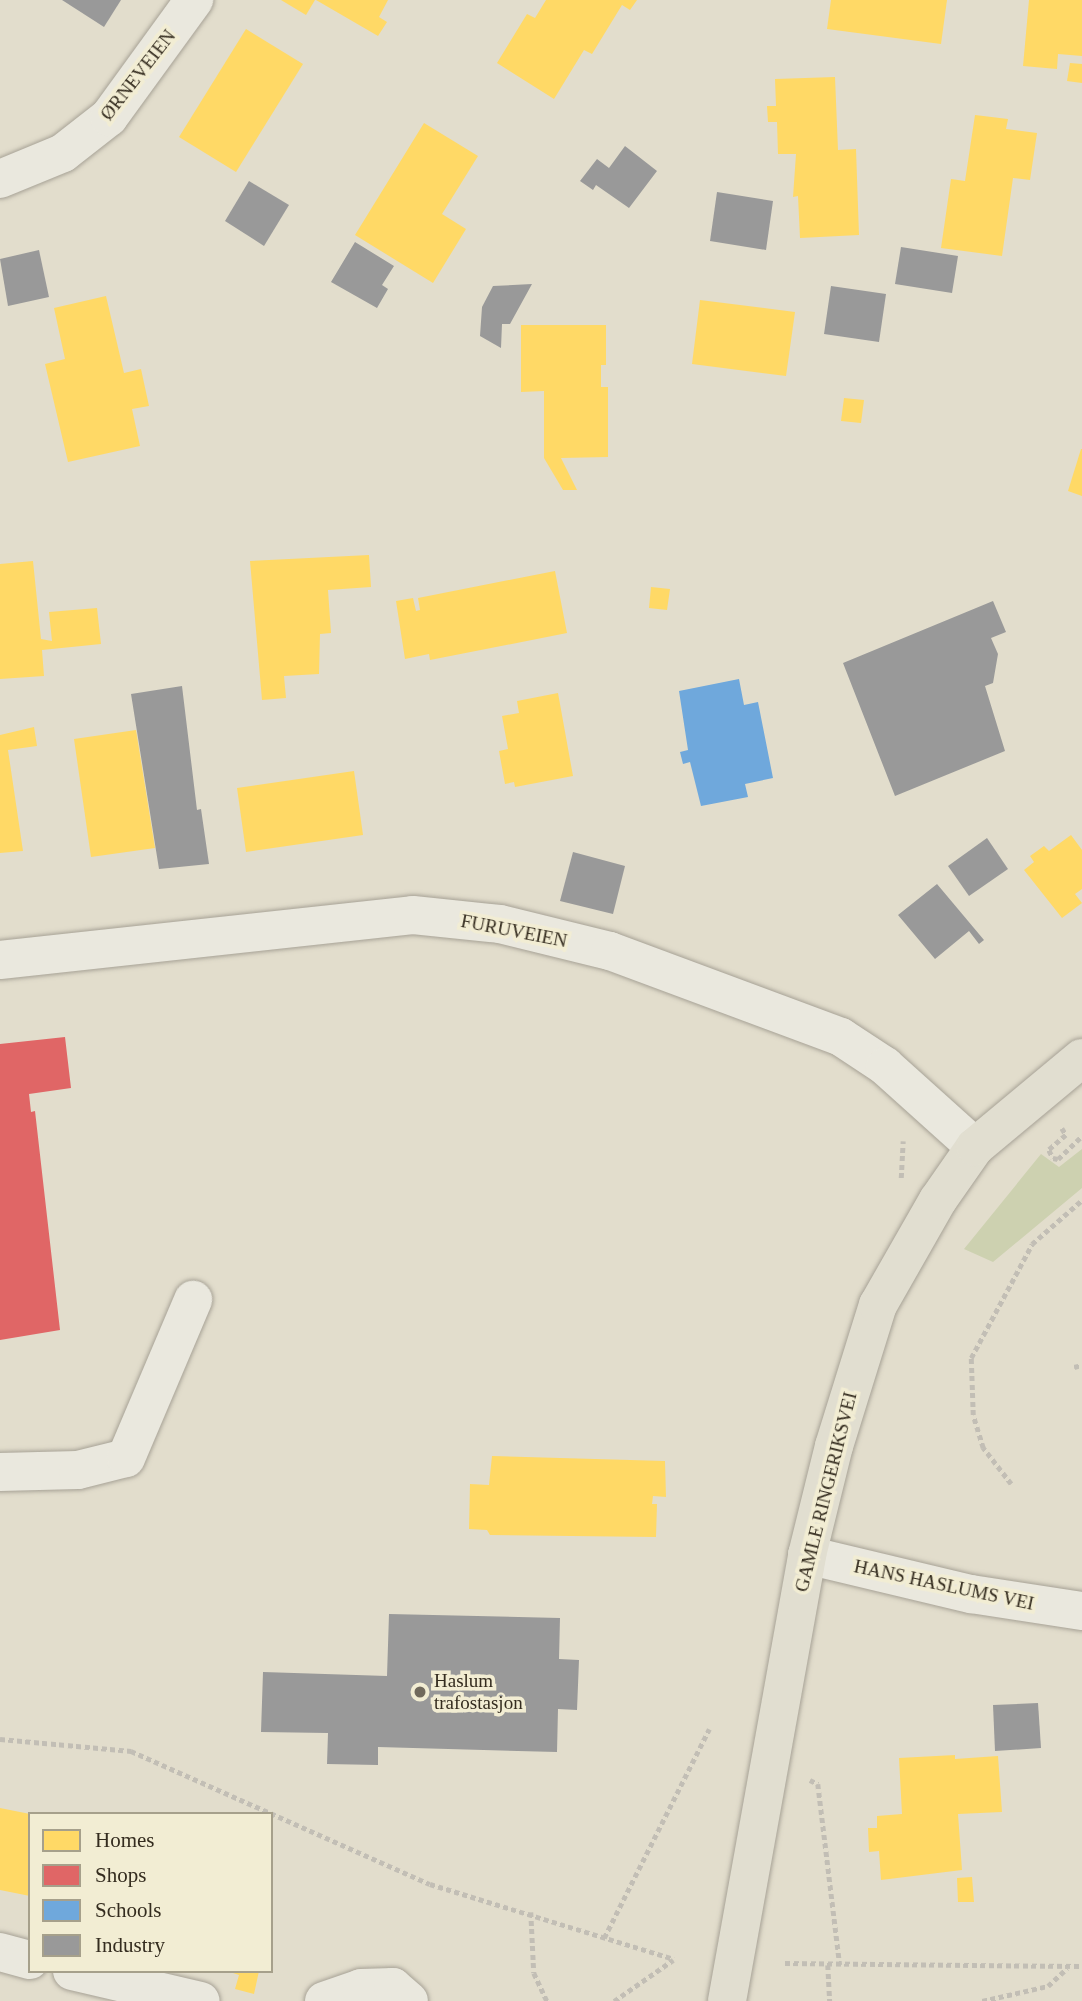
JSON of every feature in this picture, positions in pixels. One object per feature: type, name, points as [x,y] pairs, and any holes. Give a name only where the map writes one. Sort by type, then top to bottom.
[{"type":"main road","name":"GAMLE RINGERIKSVEI","points":[[727,2001],[807,1555],[834,1446],[878,1305],[938,1200],[975,1147],[1082,1058]]},
{"type":"street","name":"ØRNEVEIEN","points":[[0,179],[63,153],[109,117],[194,0]]},
{"type":"street","name":"FURUVEIEN","points":[[0,960],[413,915],[500,924],[610,951],[841,1037],[916,1091],[975,1147]]},
{"type":"street","points":[[0,1472],[78,1470],[126,1458],[193,1300]]},
{"type":"street","name":"HANS HASLUMS VEI","points":[[807,1555],[971,1594],[1082,1611]]},
{"type":"street","points":[[0,1952],[28,1959]]},
{"type":"street","points":[[81,1973],[201,2001]]},
{"type":"street","points":[[324,2001],[361,1988],[393,1987],[409,2001]]},
{"type":"path","points":[[1063,1138],[1049,1150],[1053,1158],[1058,1159],[1082,1136]]},
{"type":"path","points":[[1011,1484],[983,1448],[973,1415],[971,1357],[1032,1244],[1082,1200]]},
{"type":"path","points":[[1074,1367],[1082,1365]]},
{"type":"path","points":[[604,1938],[709,1729]]},
{"type":"path","points":[[0,1739],[131,1751],[268,1812]]},
{"type":"path","points":[[802,1775],[818,1784],[840,1965]]},
{"type":"path","points":[[273,1814],[430,1884],[531,1912],[674,1959],[614,2001]]},
{"type":"path","points":[[531,1912],[534,1973],[547,2001]]},
{"type":"path","points":[[785,1963],[1067,1968],[1082,1966]]},
{"type":"path","points":[[828,1965],[830,2001]]},
{"type":"path","points":[[982,2001],[1048,1986],[1067,1968]]},
{"type":"green space","points":[[1082,1149],[1082,1188],[993,1262],[964,1249],[1041,1154],[1059,1167]]},
{"type":"building: Homes","points":[[281,0],[315,0],[306,15]]},
{"type":"building: Homes","points":[[316,0],[388,0],[379,17],[387,22],[378,36]]},
{"type":"building: Homes","points":[[546,0],[637,0],[630,10],[622,5],[592,54],[584,50],[554,99],[497,63],[527,14],[535,18]]},
{"type":"building: Homes","points":[[831,0],[947,0],[941,44],[827,29]]},
{"type":"building: Homes","points":[[1029,0],[1082,0],[1082,56],[1058,54],[1057,69],[1023,66]]},
{"type":"building: Homes","points":[[246,29],[303,64],[236,172],[179,137]]},
{"type":"building: Homes","points":[[1070,63],[1082,64],[1082,83],[1067,81]]},
{"type":"building: Homes","points":[[835,77],[838,150],[856,149],[859,235],[800,238],[798,196],[793,197],[796,154],[778,154],[777,122],[768,122],[767,106],[776,106],[775,79]]},
{"type":"building: Homes","points":[[975,115],[1008,119],[1006,129],[1037,133],[1030,180],[1013,178],[1002,256],[941,248],[951,179],[965,181]]},
{"type":"building: Homes","points":[[424,123],[478,156],[442,214],[466,229],[433,283],[355,235]]},
{"type":"building: Homes","points":[[106,296],[124,373],[141,369],[149,406],[132,409],[140,446],[68,462],[45,364],[65,359],[54,308]]},
{"type":"building: Homes","points":[[700,300],[795,312],[786,376],[692,364]]},
{"type":"building: Homes","points":[[521,325],[606,325],[606,365],[601,365],[601,387],[608,387],[608,457],[561,458],[577,490],[563,490],[544,458],[544,391],[521,392]]},
{"type":"building: Homes","points":[[844,398],[864,400],[861,423],[841,421]]},
{"type":"building: Homes","points":[[1082,449],[1082,496],[1068,491]]},
{"type":"building: Homes","points":[[369,555],[371,587],[328,590],[331,633],[320,634],[319,674],[284,676],[286,698],[262,700],[250,561]]},
{"type":"building: Homes","points":[[33,561],[41,639],[52,641],[49,612],[97,608],[101,644],[42,650],[44,676],[0,679],[0,564]]},
{"type":"building: Homes","points":[[555,571],[567,633],[430,660],[429,654],[405,659],[396,601],[413,598],[416,611],[420,610],[418,598]]},
{"type":"building: Homes","points":[[651,587],[670,589],[667,610],[649,608]]},
{"type":"building: Homes","points":[[558,693],[573,776],[515,787],[514,782],[505,784],[499,751],[508,749],[502,716],[519,713],[517,701]]},
{"type":"building: Homes","points":[[34,727],[37,746],[8,750],[23,851],[0,853],[0,735]]},
{"type":"building: Homes","points":[[136,730],[155,848],[91,857],[74,739]]},
{"type":"building: Homes","points":[[354,771],[363,835],[246,852],[237,788]]},
{"type":"building: Homes","points":[[1071,835],[1082,850],[1082,889],[1075,894],[1082,903],[1062,918],[1024,870],[1034,862],[1030,856],[1044,846],[1049,851]]},
{"type":"building: Homes","points":[[492,1456],[665,1461],[666,1497],[653,1496],[652,1504],[657,1504],[656,1537],[490,1535],[487,1530],[469,1529],[470,1484],[489,1485]]},
{"type":"building: Homes","points":[[955,1755],[955,1759],[998,1756],[1002,1812],[958,1814],[962,1870],[881,1880],[879,1851],[869,1852],[868,1828],[877,1828],[877,1816],[902,1814],[899,1758]]},
{"type":"building: Homes","points":[[0,1808],[28,1814],[28,1896],[0,1890]]},
{"type":"building: Homes","points":[[972,1877],[974,1902],[958,1902],[957,1878]]},
{"type":"building: Homes","points":[[233,1973],[259,1973],[254,1994],[235,1989],[239,1975]]},
{"type":"building: Shops","points":[[65,1037],[71,1088],[29,1094],[31,1112],[35,1111],[60,1330],[0,1340],[0,1044]]},
{"type":"building: Schools","points":[[739,679],[744,705],[758,702],[773,778],[745,784],[748,797],[701,806],[690,762],[683,764],[680,752],[688,750],[679,691]]},
{"type":"building: Industry","points":[[62,0],[121,0],[104,27]]},
{"type":"building: Industry","points":[[625,146],[657,171],[629,208],[596,185],[593,190],[580,181],[597,159],[609,168]]},
{"type":"building: Industry","points":[[249,181],[289,205],[264,246],[225,221]]},
{"type":"building: Industry","points":[[717,192],[773,201],[766,250],[710,241]]},
{"type":"building: Industry","points":[[355,242],[394,266],[382,285],[388,289],[377,308],[331,282]]},
{"type":"building: Industry","points":[[901,247],[958,256],[952,293],[895,284]]},
{"type":"building: Industry","points":[[39,250],[49,297],[8,306],[0,259]]},
{"type":"building: Industry","points":[[532,284],[510,324],[502,324],[501,348],[480,336],[482,307],[493,286]]},
{"type":"building: Industry","points":[[831,286],[886,294],[879,342],[824,334]]},
{"type":"building: Industry","points":[[993,601],[1006,632],[991,638],[998,654],[993,683],[985,686],[1005,751],[895,796],[843,663]]},
{"type":"building: Industry","points":[[182,686],[197,810],[201,809],[209,864],[159,869],[131,694]]},
{"type":"building: Industry","points":[[987,838],[1008,869],[969,896],[948,866]]},
{"type":"building: Industry","points":[[573,852],[625,866],[613,914],[560,901]]},
{"type":"building: Industry","points":[[937,884],[984,940],[979,944],[969,931],[935,959],[898,915]]},
{"type":"building: Industry","name":"Haslum trafostasjon","points":[[389,1614],[560,1618],[559,1659],[579,1660],[577,1710],[558,1709],[557,1752],[378,1747],[378,1765],[327,1764],[328,1733],[261,1732],[263,1672],[387,1676]]},
{"type":"building: Industry","points":[[1038,1703],[1041,1748],[995,1751],[993,1705]]},
{"type":"place","name":"Haslum trafostasjon","points":[[420,1692]]}]
